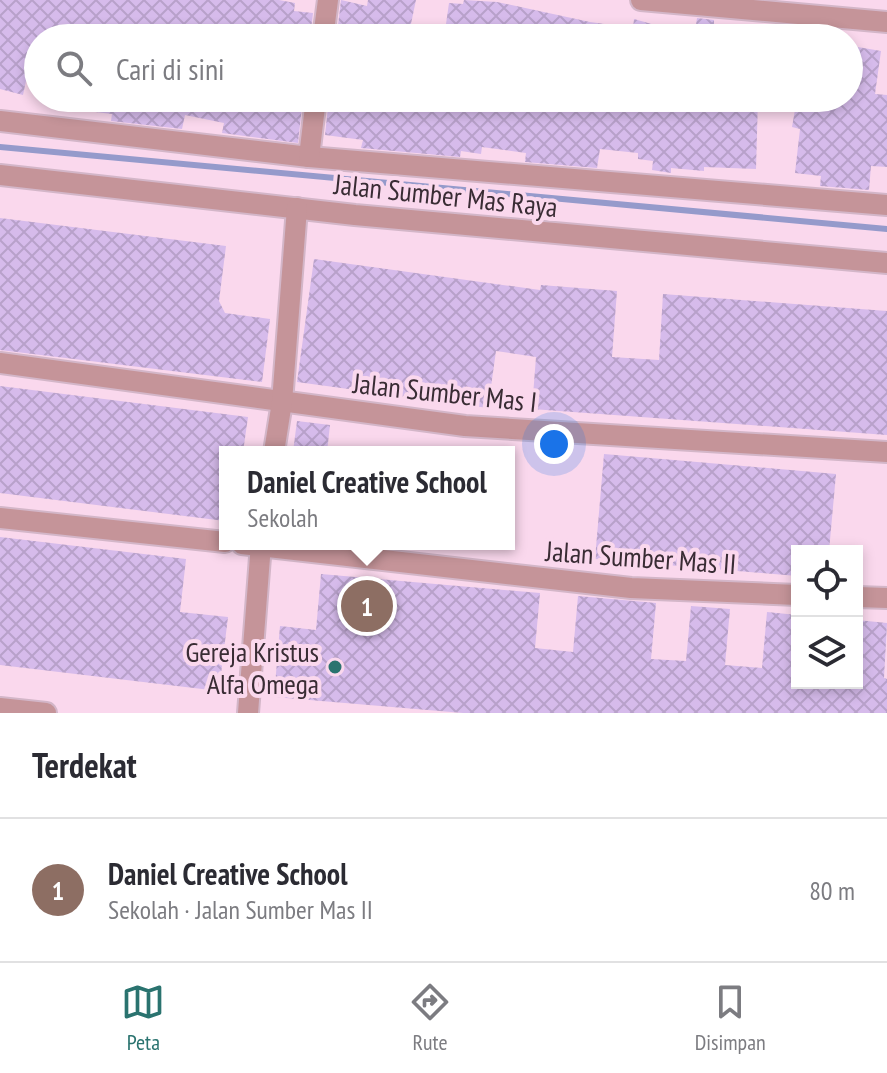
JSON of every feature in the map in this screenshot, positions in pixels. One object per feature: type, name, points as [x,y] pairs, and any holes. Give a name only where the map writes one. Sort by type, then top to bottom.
[{"type":"street","points":[[325,24],[328,0]]},
{"type":"street","points":[[641,0],[887,22]]},
{"type":"street","points":[[309,157],[314,112]]},
{"type":"street","name":"Jalan Sumber Mas Raya","points":[[0,121],[309,157],[887,205]]},
{"type":"street","name":"Jalan Sumber Mas Raya","points":[[0,175],[608,240],[887,263]]},
{"type":"street","points":[[275,446],[282,402],[297,208]]},
{"type":"street","name":"Jalan Sumber Mas I","points":[[0,363],[465,426],[887,452]]},
{"type":"street","points":[[0,518],[219,541]]},
{"type":"street","points":[[248,713],[254,550]]},
{"type":"street","name":"Jalan Sumber Mas II","points":[[298,550],[631,588],[791,595]]},
{"type":"street","points":[[863,597],[887,598]]},
{"type":"street","points":[[0,708],[46,713]]},
{"type":"building","points":[[0,0],[279,0],[295,3],[294,11],[313,13],[312,24],[24,24],[23,95],[0,89]]},
{"type":"building","points":[[341,0],[367,6],[368,0],[416,0],[411,24],[338,24]]},
{"type":"building","points":[[464,0],[497,2],[604,24],[446,24],[449,3],[463,4]]},
{"type":"building","points":[[697,18],[714,20],[714,24],[696,24]]},
{"type":"building","points":[[634,19],[652,24],[633,24]]},
{"type":"building","points":[[863,48],[881,51],[875,94],[887,95],[887,167],[871,166],[869,190],[820,186],[821,176],[795,173],[800,129],[792,127],[795,112],[863,112]]},
{"type":"building","points":[[95,112],[301,112],[298,143],[222,133],[224,123],[185,115],[182,129],[111,121],[112,114]]},
{"type":"building","points":[[327,112],[758,112],[756,169],[704,167],[704,171],[671,168],[671,173],[652,170],[653,161],[638,159],[638,153],[600,149],[597,168],[525,162],[526,153],[482,147],[481,154],[461,151],[460,157],[361,148],[363,140],[325,135]]},
{"type":"building","points":[[0,218],[226,246],[219,301],[225,313],[270,319],[262,382],[0,350]]},
{"type":"building","points":[[314,259],[540,290],[541,285],[617,291],[612,357],[659,360],[663,294],[887,311],[887,435],[532,409],[536,357],[496,351],[488,408],[297,382]]},
{"type":"building","points":[[0,386],[248,417],[244,446],[219,446],[219,520],[0,493]]},
{"type":"building","points":[[297,421],[330,425],[328,446],[294,446]]},
{"type":"building","points":[[604,454],[836,474],[830,545],[791,545],[791,575],[595,559]]},
{"type":"building","points":[[0,537],[186,559],[180,612],[228,617],[219,691],[0,665]]},
{"type":"building","points":[[321,574],[540,593],[535,648],[573,652],[578,596],[656,603],[651,659],[686,661],[691,606],[730,609],[725,665],[762,668],[767,612],[791,614],[791,689],[863,689],[863,621],[887,623],[884,678],[887,679],[887,713],[463,713],[274,697],[280,626],[316,630]]},
{"type":"waterway","points":[[0,147],[887,229]]},
{"type":"place","name":"Daniel Creative School","points":[[367,606]]},
{"type":"place","name":"Gereja Kristus Alfa Omega","points":[[335,667]]}]
